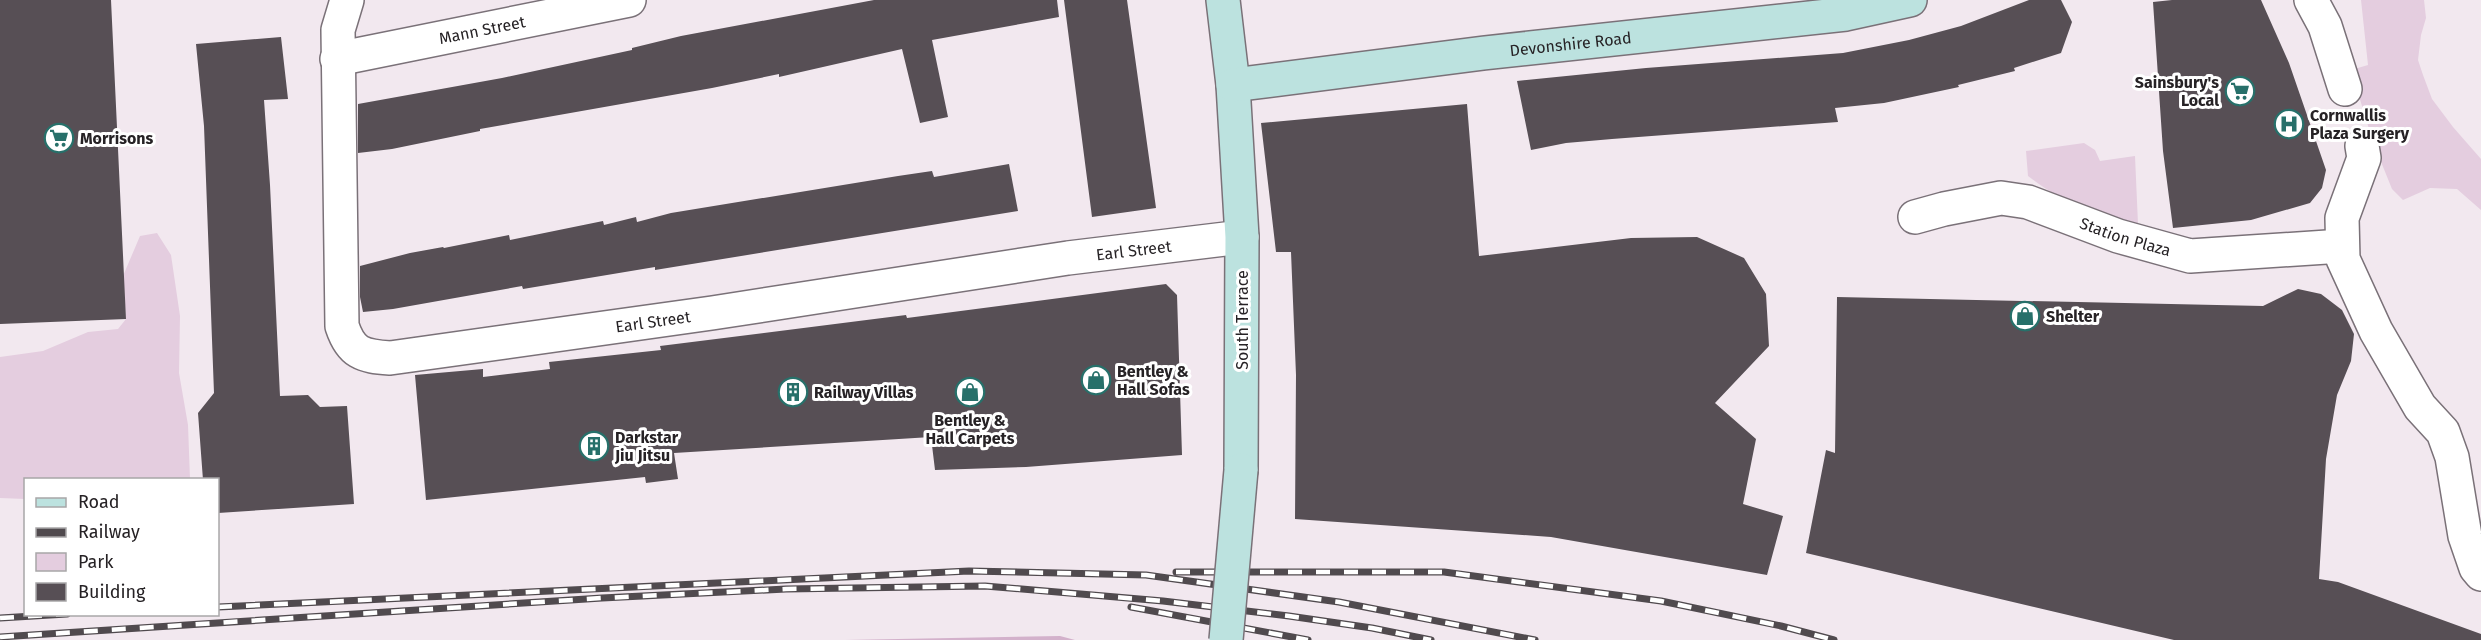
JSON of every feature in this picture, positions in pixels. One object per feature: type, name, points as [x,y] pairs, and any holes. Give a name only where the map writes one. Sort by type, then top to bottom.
[{"type":"street","name":"Earl Street","points":[[346,0],[338,30],[337,59],[342,326],[347,343],[369,357],[390,358],[712,313],[1068,258],[1242,237]]},
{"type":"street","name":"Mann Street","points":[[337,59],[629,0]]},
{"type":"street","name":"South Terrace","points":[[1223,0],[1233,85],[1242,237],[1241,470],[1226,640]]},
{"type":"street","name":"Devonshire Road","points":[[1233,85],[1484,53],[1846,14],[1910,0]]},
{"type":"street","points":[[2311,0],[2325,26],[2345,89]]},
{"type":"street","points":[[2362,146],[2364,158],[2342,218],[2343,260],[2376,331],[2420,407],[2443,432],[2452,457],[2465,536],[2476,568],[2481,574]]},
{"type":"street","name":"Station Plaza","points":[[1915,217],[1944,208],[2001,198],[2028,202],[2118,236],[2190,256],[2342,246]]},
{"type":"green space","points":[[2361,0],[2424,0],[2426,18],[2418,60],[2432,99],[2481,159],[2481,210],[2457,189],[2430,188],[2403,200],[2392,189],[2373,142],[2351,70],[2368,65]]},
{"type":"green space","points":[[2084,143],[2095,150],[2100,161],[2135,156],[2138,224],[2080,206],[2028,176],[2026,151]]},
{"type":"green space","points":[[157,233],[171,255],[180,316],[179,373],[188,425],[190,478],[24,478],[24,499],[0,498],[0,357],[43,351],[88,332],[118,329],[126,319],[123,276],[140,236]]},
{"type":"shaded area","points":[[1060,636],[1075,640],[845,640]]},
{"type":"building","name":"Morrisons","points":[[0,0],[111,0],[126,319],[0,324]]},
{"type":"building","points":[[874,0],[1057,0],[1059,17],[932,40],[948,117],[920,123],[902,49],[779,77],[779,74],[480,129],[480,131],[392,149],[358,153],[358,104],[502,78],[632,50],[632,48],[681,36]]},
{"type":"building","points":[[1064,0],[1127,0],[1156,208],[1092,217]]},
{"type":"building","points":[[2029,0],[2061,0],[2072,22],[2061,53],[2014,68],[2015,71],[1958,85],[1959,87],[1884,103],[1835,108],[1838,122],[1566,143],[1531,150],[1517,81],[1646,68],[1843,53],[1909,40],[1961,26]]},
{"type":"building","points":[[2261,0],[2289,63],[2326,170],[2322,188],[2310,203],[2251,220],[2173,228],[2163,151],[2153,2]]},
{"type":"building","points":[[281,37],[288,99],[264,100],[280,396],[308,395],[320,407],[347,406],[354,504],[219,513],[219,478],[203,478],[198,413],[214,393],[204,126],[196,44]]},
{"type":"building","points":[[1467,104],[1479,256],[1631,238],[1697,237],[1744,258],[1766,294],[1769,346],[1715,403],[1756,439],[1743,504],[1783,516],[1767,575],[1551,537],[1295,519],[1296,375],[1291,252],[1276,252],[1261,123]]},
{"type":"building","points":[[1009,164],[1018,211],[655,270],[655,267],[523,289],[522,286],[393,309],[363,312],[360,297],[360,266],[410,253],[509,235],[510,240],[603,221],[604,225],[636,217],[637,222],[671,213],[898,176],[932,171],[934,177]]},
{"type":"building","points":[[1166,284],[1177,295],[1182,455],[1026,467],[935,470],[931,437],[674,453],[678,479],[646,483],[645,477],[426,500],[415,375],[483,369],[483,377],[550,369],[549,362],[661,350],[660,346],[906,315],[907,318]]},
{"type":"building","points":[[2298,289],[2321,294],[2342,310],[2354,334],[2351,361],[2337,395],[2326,459],[2319,579],[2338,582],[2481,634],[2481,640],[2174,640],[1806,553],[1826,450],[1835,453],[1837,297],[2263,306]]},
{"type":"railway","points":[[219,607],[969,571],[1146,575],[1339,602],[1535,640]]},
{"type":"railway","points":[[1176,572],[1444,572],[1661,601],[1781,626],[1834,640]]},
{"type":"railway","points":[[0,637],[602,598],[786,589],[985,586],[1163,601],[1289,616],[1372,628],[1431,640]]},
{"type":"railway","points":[[1131,607],[1308,640]]},
{"type":"railway","points":[[0,618],[34,616]]},
{"type":"place","name":"Sainsbury's Local","points":[[2240,91]]},
{"type":"place","name":"Cornwallis Plaza Surgery","points":[[2289,124]]},
{"type":"place","name":"Morrisons","points":[[59,138]]},
{"type":"place","name":"Shelter","points":[[2025,316]]},
{"type":"place","name":"Bentley & Hall Sofas","points":[[1096,380]]},
{"type":"place","name":"Railway Villas","points":[[793,392]]},
{"type":"place","name":"Bentley & Hall Carpets","points":[[970,392]]},
{"type":"place","name":"Darkstar Jiu Jitsu","points":[[594,446]]}]
